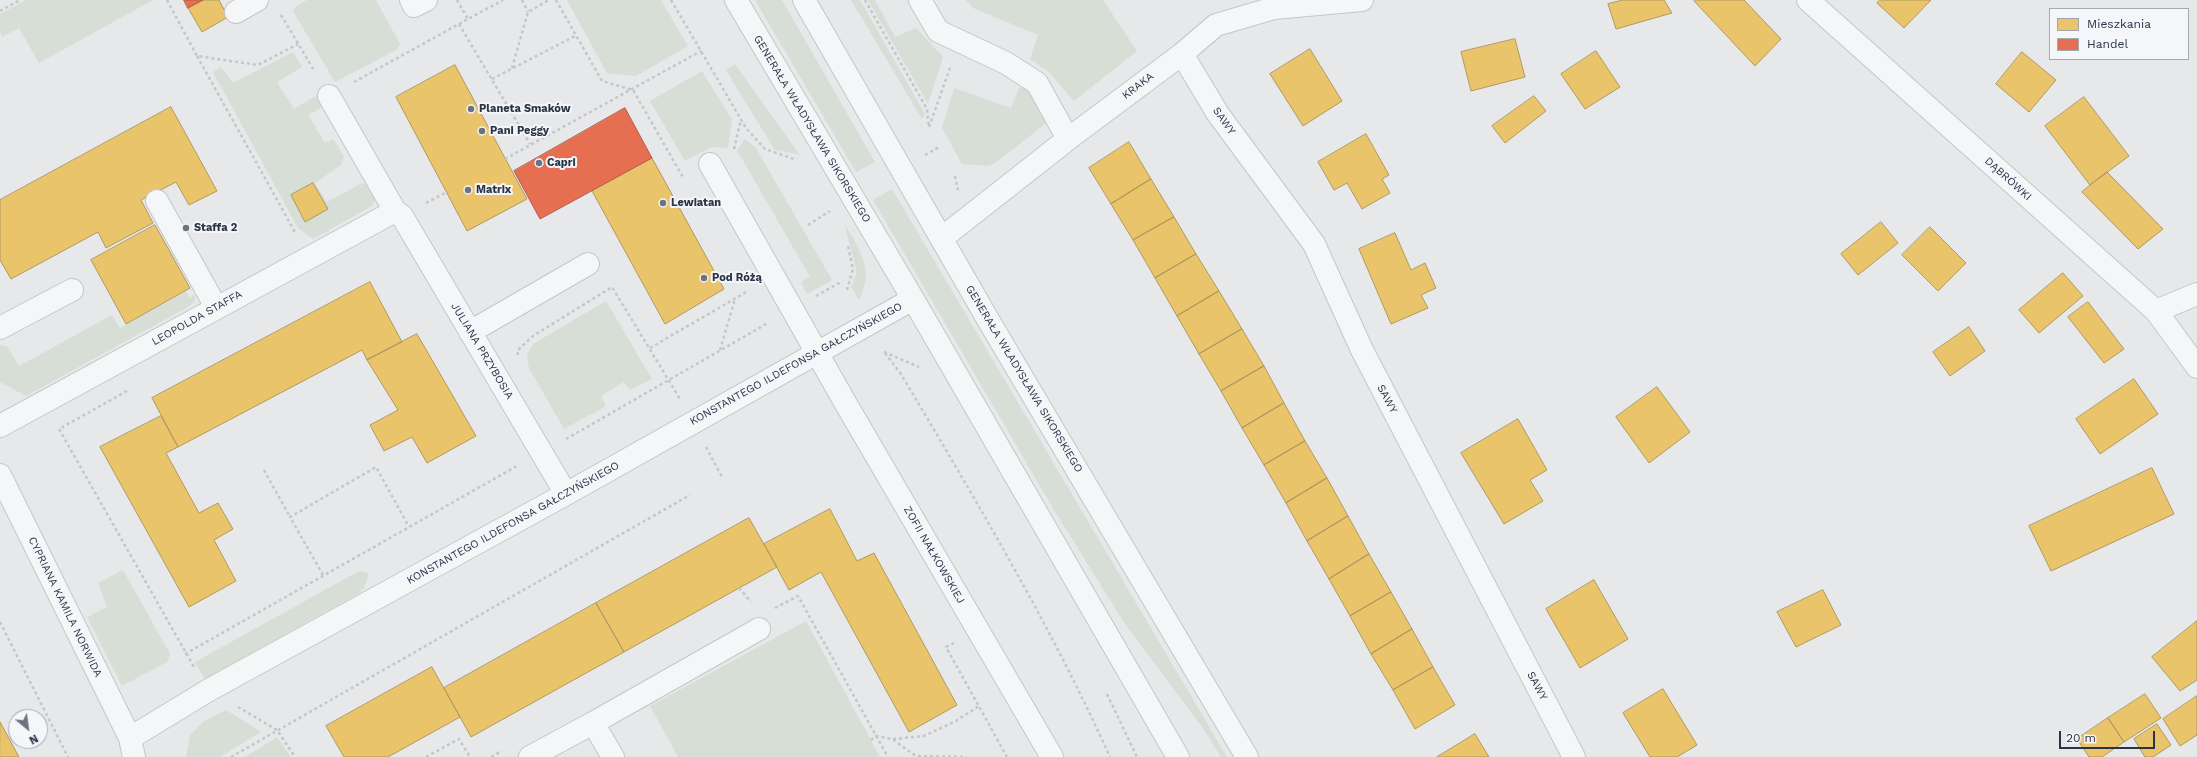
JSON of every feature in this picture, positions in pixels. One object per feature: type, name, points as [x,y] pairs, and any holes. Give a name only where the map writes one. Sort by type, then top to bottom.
[{"type":"street","points":[[236,12],[257,0]]},
{"type":"street","points":[[411,0],[414,6],[426,0]]},
{"type":"street","name":"GENERAŁA WŁADYSŁAWA SIKORSKIEGO","points":[[736,0],[913,299],[1178,757]]},
{"type":"street","name":"GENERAŁA WŁADYSŁAWA SIKORSKIEGO","points":[[804,0],[1247,757]]},
{"type":"street","points":[[920,0],[938,31],[1006,63],[1036,83],[1068,139]]},
{"type":"street","name":"KRAKA","points":[[942,238],[1068,139],[1182,54],[1216,25],[1274,8],[1362,0]]},
{"type":"street","name":"DĄBRÓWKI","points":[[1808,0],[2156,311],[2197,367]]},
{"type":"street","name":"SAWY","points":[[1182,54],[1218,114],[1314,244],[1362,350],[1574,757]]},
{"type":"street","name":"JULIANA PRZYBOSIA","points":[[329,96],[395,211],[402,216],[566,494]]},
{"type":"street","name":"ZOFII NAŁKOWSKIEJ","points":[[710,164],[977,630],[1052,757]]},
{"type":"street","points":[[157,201],[216,307]]},
{"type":"street","name":"LEOPOLDA STAFFA","points":[[0,426],[309,256],[395,211]]},
{"type":"street","points":[[470,332],[588,264]]},
{"type":"street","points":[[0,328],[72,290]]},
{"type":"street","points":[[2156,311],[2197,294]]},
{"type":"street","name":"KONSTANTEGO ILDEFONSA GAŁCZYŃSKIEGO","points":[[132,748],[209,690],[566,494],[913,299]]},
{"type":"street","name":"CYPRIANA KAMILA NORWIDA","points":[[0,475],[132,748]]},
{"type":"street","points":[[530,757],[759,629]]},
{"type":"street","points":[[593,723],[613,757]]},
{"type":"path","points":[[0,11],[20,0]]},
{"type":"path","points":[[167,0],[309,256]]},
{"type":"path","points":[[457,0],[468,19]]},
{"type":"path","points":[[280,12],[329,96],[504,0]]},
{"type":"path","points":[[512,68],[528,12],[522,0]]},
{"type":"path","points":[[528,12],[549,0]]},
{"type":"path","points":[[556,0],[602,81],[633,90],[687,184]]},
{"type":"path","points":[[671,0],[746,128],[765,149],[800,161]]},
{"type":"path","points":[[865,0],[927,109],[929,127],[960,41]]},
{"type":"path","points":[[459,24],[530,144]]},
{"type":"path","points":[[492,79],[577,35]]},
{"type":"path","points":[[197,56],[258,65],[298,44]]},
{"type":"path","points":[[505,159],[530,144],[633,90],[701,51]]},
{"type":"path","points":[[422,205],[446,192]]},
{"type":"path","points":[[829,205],[835,215]]},
{"type":"path","points":[[808,225],[832,210]]},
{"type":"path","points":[[846,241],[853,269],[847,290]]},
{"type":"path","points":[[560,443],[669,379],[841,282]]},
{"type":"path","points":[[650,348],[749,291],[745,284]]},
{"type":"path","points":[[519,359],[517,351],[533,336],[612,287],[669,379],[722,477]]},
{"type":"path","points":[[720,350],[735,299]]},
{"type":"path","points":[[905,360],[884,352],[901,374],[1029,592],[1081,691],[1110,757]]},
{"type":"path","points":[[129,390],[59,429],[185,654],[209,690],[277,730],[294,757]]},
{"type":"path","points":[[185,654],[523,462]]},
{"type":"path","points":[[290,517],[376,467],[409,527]]},
{"type":"path","points":[[264,470],[323,575]]},
{"type":"path","points":[[231,757],[690,495]]},
{"type":"path","points":[[739,588],[752,604]]},
{"type":"path","points":[[774,608],[798,596],[888,757]]},
{"type":"path","points":[[0,622],[68,757]]},
{"type":"path","points":[[977,630],[946,647],[1007,757]]},
{"type":"path","points":[[871,740],[876,736],[892,739],[924,736],[956,721],[978,706]]},
{"type":"path","points":[[426,757],[459,739],[470,757]]},
{"type":"path","points":[[892,739],[916,756],[967,757]]},
{"type":"shaded area","points":[[26,0],[153,0],[39,63],[19,28],[2,37],[0,32],[0,14]]},
{"type":"shaded area","points":[[307,0],[376,0],[400,44],[398,49],[335,82],[293,11],[295,7]]},
{"type":"shaded area","points":[[567,0],[661,0],[688,46],[636,76],[607,73]]},
{"type":"shaded area","points":[[755,0],[782,0],[875,162],[856,172]]},
{"type":"shaded area","points":[[851,0],[860,0],[925,114],[922,119]]},
{"type":"shaded area","points":[[868,0],[875,0],[895,37],[916,28],[943,57],[928,104]]},
{"type":"shaded area","points":[[966,0],[1103,0],[1137,51],[1074,101],[1049,72],[1030,59],[1038,35],[973,8]]},
{"type":"shaded area","points":[[293,52],[302,67],[277,82],[294,109],[319,94],[326,105],[308,115],[325,143],[333,139],[344,157],[341,165],[315,183],[327,202],[362,183],[371,186],[376,199],[372,206],[313,239],[298,228],[213,72],[221,67],[233,83]]},
{"type":"shaded area","points":[[735,64],[800,155],[774,149],[726,70]]},
{"type":"shaded area","points":[[702,71],[732,120],[728,148],[711,147],[685,161],[650,101]]},
{"type":"shaded area","points":[[1024,87],[1045,116],[1046,122],[1044,125],[995,163],[988,166],[962,164],[942,128],[954,88],[1011,108],[1019,88]]},
{"type":"shaded area","points":[[745,139],[756,148],[832,280],[807,294],[801,282],[810,277],[737,150]]},
{"type":"shaded area","points":[[892,189],[1227,757],[1221,757],[1205,731],[1125,624],[1057,515],[873,200]]},
{"type":"shaded area","points":[[844,223],[860,251],[866,269],[864,289],[859,300],[851,287],[857,272]]},
{"type":"shaded area","points":[[186,291],[189,298],[195,294],[195,300],[190,306],[26,396],[0,382],[0,345],[7,346],[19,366],[112,315],[120,328]]},
{"type":"shaded area","points":[[606,301],[652,379],[630,390],[624,382],[601,396],[606,406],[564,429],[529,368],[527,354],[533,344]]},
{"type":"shaded area","points":[[123,570],[170,654],[167,662],[122,686],[87,617],[107,607],[98,583]]},
{"type":"shaded area","points":[[359,571],[369,573],[364,588],[359,593],[205,679],[195,662]]},
{"type":"shaded area","points":[[806,621],[880,757],[678,757],[650,706]]},
{"type":"shaded area","points":[[226,710],[261,732],[220,757],[186,757],[190,735],[204,721]]},
{"type":"shaded area","points":[[277,737],[291,757],[245,757]]},
{"type":"building: Mieszkania","points":[[203,0],[219,0],[228,17],[202,32],[188,8]]},
{"type":"building: Mieszkania","points":[[1623,0],[1664,0],[1672,13],[1616,29],[1608,4]]},
{"type":"building: Mieszkania","points":[[1744,0],[1781,39],[1755,66],[1694,1]]},
{"type":"building: Mieszkania","points":[[1880,0],[1931,0],[1904,28],[1877,3]]},
{"type":"building: Mieszkania","points":[[1515,39],[1525,77],[1471,91],[1461,52]]},
{"type":"building: Mieszkania","points":[[1310,49],[1342,101],[1303,126],[1270,74]]},
{"type":"building: Mieszkania","points":[[1596,51],[1620,87],[1585,109],[1561,74]]},
{"type":"building: Mieszkania","points":[[2022,52],[2056,80],[2029,112],[1996,84]]},
{"type":"building: Mieszkania","points":[[455,65],[527,199],[467,231],[396,97]]},
{"type":"building: Mieszkania","points":[[1534,96],[1546,111],[1505,143],[1492,126]]},
{"type":"building: Mieszkania","points":[[2084,97],[2129,156],[2090,185],[2045,126]]},
{"type":"building: Mieszkania","points":[[171,107],[217,191],[189,205],[176,182],[141,200],[153,223],[106,248],[98,232],[11,279],[0,260],[0,200]]},
{"type":"building: Mieszkania","points":[[1366,134],[1389,175],[1382,179],[1390,193],[1362,209],[1347,183],[1334,190],[1318,162]]},
{"type":"building: Mieszkania","points":[[1129,142],[1151,179],[1111,204],[1089,168]]},
{"type":"building: Mieszkania","points":[[652,158],[724,289],[665,324],[592,191]]},
{"type":"building: Mieszkania","points":[[2107,172],[2163,229],[2138,249],[2082,192]]},
{"type":"building: Mieszkania","points":[[1151,179],[1174,217],[1133,240],[1111,204]]},
{"type":"building: Mieszkania","points":[[313,183],[328,209],[305,222],[291,195]]},
{"type":"building: Mieszkania","points":[[1174,217],[1196,254],[1155,278],[1133,240]]},
{"type":"building: Mieszkania","points":[[1881,222],[1898,243],[1858,275],[1841,254]]},
{"type":"building: Mieszkania","points":[[155,225],[190,288],[126,324],[91,260]]},
{"type":"building: Mieszkania","points":[[1930,227],[1966,263],[1938,291],[1902,255]]},
{"type":"building: Mieszkania","points":[[1395,233],[1411,270],[1425,263],[1436,288],[1421,295],[1428,308],[1391,324],[1359,249]]},
{"type":"building: Mieszkania","points":[[1196,254],[1219,291],[1177,316],[1155,278]]},
{"type":"building: Mieszkania","points":[[2063,273],[2083,296],[2039,333],[2019,310]]},
{"type":"building: Mieszkania","points":[[370,282],[402,342],[367,360],[362,350],[178,447],[152,398]]},
{"type":"building: Mieszkania","points":[[1219,291],[1242,329],[1199,354],[1177,316]]},
{"type":"building: Mieszkania","points":[[2088,302],[2124,349],[2104,363],[2068,317]]},
{"type":"building: Mieszkania","points":[[1969,327],[1985,351],[1950,376],[1933,352]]},
{"type":"building: Mieszkania","points":[[1242,329],[1264,366],[1221,391],[1199,354]]},
{"type":"building: Mieszkania","points":[[417,334],[476,436],[427,463],[412,437],[384,451],[370,425],[398,410],[367,360]]},
{"type":"building: Mieszkania","points":[[1264,366],[1284,403],[1242,428],[1221,391]]},
{"type":"building: Mieszkania","points":[[2134,379],[2158,414],[2100,454],[2076,419]]},
{"type":"building: Mieszkania","points":[[1657,387],[1690,432],[1649,463],[1616,417]]},
{"type":"building: Mieszkania","points":[[1284,403],[1305,441],[1264,465],[1242,428]]},
{"type":"building: Mieszkania","points":[[161,416],[178,447],[166,453],[199,513],[218,503],[233,529],[214,540],[236,581],[189,607],[100,447]]},
{"type":"building: Mieszkania","points":[[1518,419],[1547,470],[1530,480],[1543,501],[1504,524],[1461,453]]},
{"type":"building: Mieszkania","points":[[1305,441],[1327,478],[1286,503],[1264,465]]},
{"type":"building: Mieszkania","points":[[2152,468],[2174,514],[2051,571],[2029,526]]},
{"type":"building: Mieszkania","points":[[1327,478],[1348,516],[1307,541],[1286,503]]},
{"type":"building: Mieszkania","points":[[830,509],[857,561],[874,553],[957,705],[909,732],[821,572],[789,590],[764,544]]},
{"type":"building: Mieszkania","points":[[1348,516],[1369,554],[1329,579],[1307,541]]},
{"type":"building: Mieszkania","points":[[749,518],[777,567],[624,652],[596,603]]},
{"type":"building: Mieszkania","points":[[1369,554],[1391,592],[1350,616],[1329,579]]},
{"type":"building: Mieszkania","points":[[1594,580],[1628,639],[1580,668],[1546,609]]},
{"type":"building: Mieszkania","points":[[1823,590],[1841,625],[1796,647],[1777,612]]},
{"type":"building: Mieszkania","points":[[1391,592],[1412,629],[1371,654],[1350,616]]},
{"type":"building: Mieszkania","points":[[596,603],[624,652],[471,737],[444,688]]},
{"type":"building: Mieszkania","points":[[2197,621],[2197,680],[2180,691],[2152,657]]},
{"type":"building: Mieszkania","points":[[1412,629],[1433,667],[1393,690],[1371,654]]},
{"type":"building: Mieszkania","points":[[432,667],[460,717],[388,757],[344,757],[326,726]]},
{"type":"building: Mieszkania","points":[[1433,667],[1455,705],[1415,729],[1393,690]]},
{"type":"building: Mieszkania","points":[[1663,689],[1697,745],[1677,757],[1650,757],[1623,713]]},
{"type":"building: Mieszkania","points":[[2145,694],[2161,718],[2124,742],[2108,718]]},
{"type":"building: Mieszkania","points":[[2197,696],[2197,735],[2180,746],[2163,719]]},
{"type":"building: Mieszkania","points":[[2108,718],[2124,742],[2102,757],[2089,757],[2077,739]]},
{"type":"building: Mieszkania","points":[[0,722],[8,737],[8,749],[15,749],[19,757],[0,757]]},
{"type":"building: Mieszkania","points":[[2157,724],[2171,745],[2153,757],[2145,757],[2134,739]]},
{"type":"building: Mieszkania","points":[[1475,734],[1489,757],[1437,757]]},
{"type":"building: Handel","points":[[184,0],[203,0],[188,8]]},
{"type":"building: Handel","points":[[625,108],[652,158],[540,219],[514,171]]},
{"type":"place","name":"Planeta Smaków","points":[[471,109]]},
{"type":"place","name":"Pani Peggy","points":[[482,131]]},
{"type":"place","name":"Capri","points":[[539,163]]},
{"type":"place","name":"Matrix","points":[[468,190]]},
{"type":"place","name":"Lewiatan","points":[[663,203]]},
{"type":"place","name":"Staffa 2","points":[[186,228]]},
{"type":"place","name":"Pod Różą","points":[[704,278]]}]
